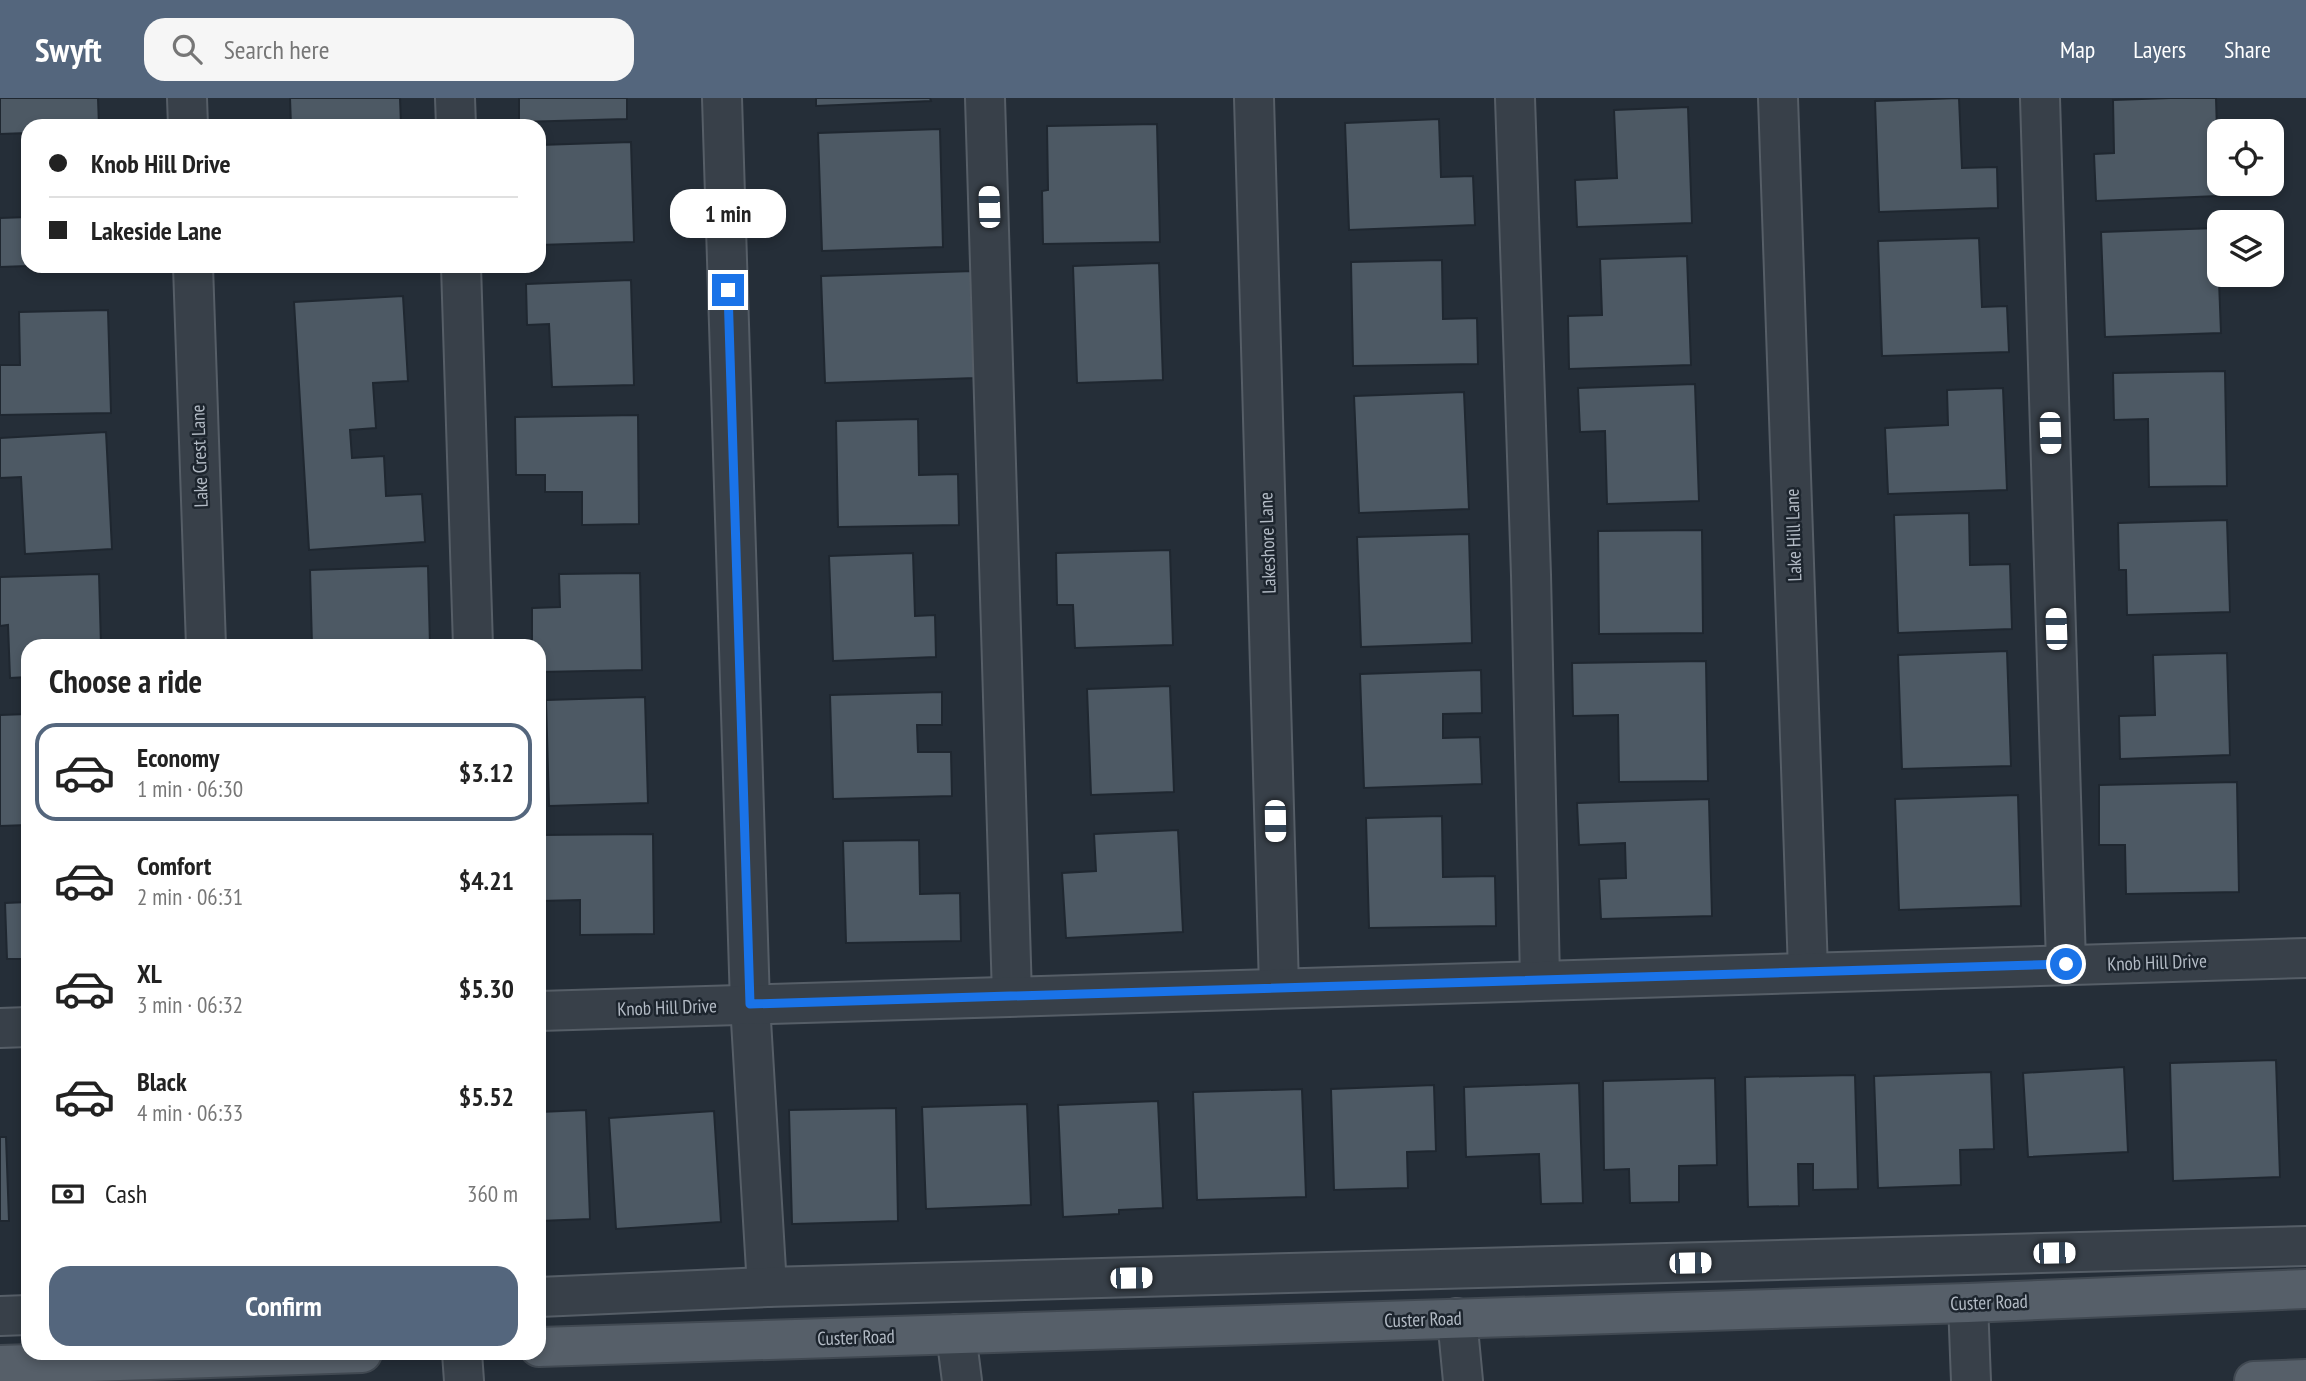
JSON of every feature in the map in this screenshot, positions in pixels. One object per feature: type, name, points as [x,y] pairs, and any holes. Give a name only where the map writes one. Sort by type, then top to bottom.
[{"type":"main road","name":"Custer Road","points":[[546,1347],[1968,1303],[2306,1289]]},
{"type":"main road","points":[[0,1365],[151,1360]]},
{"type":"main road","points":[[2254,1381],[2306,1380]]},
{"type":"street","points":[[187,98],[188,119]]},
{"type":"street","points":[[455,98],[456,119]]},
{"type":"street","points":[[722,98],[750,1004],[767,1287]]},
{"type":"street","points":[[985,98],[1012,996]]},
{"type":"street","name":"Lakeshore Lane","points":[[1254,98],[1279,987]]},
{"type":"street","points":[[1515,98],[1531,576],[1540,979]]},
{"type":"street","name":"Lake Hill Lane","points":[[1777,98],[1808,971]]},
{"type":"street","points":[[2040,98],[2066,964]]},
{"type":"street","name":"Lake Crest Lane","points":[[193,273],[206,639]]},
{"type":"street","points":[[461,273],[474,639]]},
{"type":"street","name":"Knob Hill Drive","points":[[546,1011],[2306,958]]},
{"type":"street","points":[[0,1028],[21,1027]]},
{"type":"street","points":[[546,1297],[767,1287],[2306,1246]]},
{"type":"street","points":[[1968,1303],[1971,1381]]},
{"type":"street","points":[[0,1316],[21,1315]]},
{"type":"street","points":[[1457,1318],[1463,1381]]},
{"type":"street","points":[[956,1334],[961,1381]]},
{"type":"street","points":[[462,1360],[464,1381]]},
{"type":"building","points":[[0,98],[98,98],[99,119],[21,119],[21,133],[0,134]]},
{"type":"building","points":[[290,98],[400,98],[401,119],[291,119]]},
{"type":"building","points":[[519,98],[627,98],[627,119],[546,121],[546,119],[519,119]]},
{"type":"building","points":[[816,98],[930,98],[931,101],[816,106]]},
{"type":"building","points":[[1959,98],[1962,168],[1997,167],[1998,208],[1879,212],[1875,101]]},
{"type":"building","points":[[2216,98],[2217,119],[2207,119],[2207,196],[2219,196],[2096,201],[2094,154],[2114,153],[2113,100]]},
{"type":"building","points":[[1688,107],[1692,223],[1577,227],[1575,180],[1617,178],[1614,110]]},
{"type":"building","points":[[1439,119],[1441,177],[1473,176],[1475,225],[1349,230],[1345,123]]},
{"type":"building","points":[[1157,124],[1160,242],[1043,244],[1042,191],[1048,190],[1047,126]]},
{"type":"building","points":[[940,129],[943,247],[822,251],[818,133]]},
{"type":"building","points":[[631,142],[634,242],[546,245],[546,145]]},
{"type":"building","points":[[21,217],[21,266],[0,267],[0,218]]},
{"type":"building","points":[[2207,228],[2207,287],[2219,287],[2221,333],[2105,337],[2101,232]]},
{"type":"building","points":[[1979,238],[1982,307],[2007,306],[2009,352],[1882,356],[1878,241]]},
{"type":"building","points":[[1687,256],[1691,365],[1569,369],[1568,316],[1602,315],[1600,259]]},
{"type":"building","points":[[1442,260],[1443,319],[1477,318],[1478,364],[1353,366],[1351,262]]},
{"type":"building","points":[[1159,263],[1163,380],[1077,383],[1073,266]]},
{"type":"building","points":[[973,271],[976,378],[825,383],[821,276]]},
{"type":"building","points":[[631,280],[634,385],[552,387],[549,324],[527,325],[526,284]]},
{"type":"building","points":[[403,296],[408,381],[373,383],[376,428],[350,430],[352,458],[384,456],[386,496],[422,494],[425,542],[309,550],[294,302]]},
{"type":"building","points":[[108,310],[111,413],[0,415],[0,365],[20,365],[19,312]]},
{"type":"building","points":[[2225,371],[2227,486],[2149,487],[2148,419],[2114,420],[2113,373]]},
{"type":"building","points":[[1695,384],[1699,501],[1607,504],[1605,431],[1580,432],[1578,388]]},
{"type":"building","points":[[2003,388],[2007,490],[1888,494],[1885,428],[1948,425],[1947,390]]},
{"type":"building","points":[[1464,392],[1469,509],[1359,513],[1354,396]]},
{"type":"building","points":[[638,415],[639,524],[582,525],[582,492],[545,492],[545,475],[516,475],[515,417]]},
{"type":"building","points":[[918,419],[919,475],[958,474],[959,525],[838,527],[836,421]]},
{"type":"building","points":[[106,432],[112,549],[25,554],[21,477],[0,478],[0,438]]},
{"type":"building","points":[[1969,513],[1970,565],[2010,564],[2012,629],[1898,633],[1894,515]]},
{"type":"building","points":[[2227,520],[2230,612],[2127,615],[2126,570],[2119,570],[2118,523]]},
{"type":"building","points":[[1702,530],[1703,633],[1599,634],[1598,531]]},
{"type":"building","points":[[1469,534],[1472,643],[1361,647],[1357,537]]},
{"type":"building","points":[[1170,550],[1173,645],[1075,648],[1073,605],[1057,605],[1056,553]]},
{"type":"building","points":[[913,553],[915,616],[935,615],[936,657],[833,661],[829,556]]},
{"type":"building","points":[[428,566],[430,639],[312,639],[310,570]]},
{"type":"building","points":[[640,573],[642,670],[546,672],[546,639],[532,639],[532,608],[560,607],[559,574]]},
{"type":"building","points":[[99,574],[101,639],[21,639],[21,677],[10,678],[8,625],[0,626],[0,577]]},
{"type":"building","points":[[2007,651],[2011,766],[1902,769],[1898,655]]},
{"type":"building","points":[[2227,653],[2230,755],[2120,759],[2119,716],[2155,715],[2153,655]]},
{"type":"building","points":[[1706,661],[1708,781],[1619,782],[1618,715],[1573,716],[1572,663]]},
{"type":"building","points":[[1481,670],[1482,713],[1443,714],[1443,738],[1480,737],[1482,784],[1364,788],[1360,674]]},
{"type":"building","points":[[1170,686],[1174,792],[1091,795],[1087,689]]},
{"type":"building","points":[[942,692],[942,725],[917,725],[918,752],[951,752],[952,796],[833,799],[830,695]]},
{"type":"building","points":[[645,697],[648,803],[549,806],[546,700]]},
{"type":"building","points":[[21,714],[21,825],[0,826],[0,715]]},
{"type":"building","points":[[2237,782],[2239,892],[2126,894],[2125,845],[2099,845],[2099,785]]},
{"type":"building","points":[[2018,795],[2021,906],[1899,910],[1895,799]]},
{"type":"building","points":[[1709,799],[1712,916],[1601,919],[1599,879],[1626,878],[1625,843],[1579,845],[1577,803]]},
{"type":"building","points":[[1442,816],[1443,877],[1495,876],[1496,926],[1369,928],[1366,818]]},
{"type":"building","points":[[1178,830],[1183,932],[1066,938],[1062,873],[1096,871],[1094,834]]},
{"type":"building","points":[[653,834],[654,934],[580,935],[580,900],[546,901],[546,835]]},
{"type":"building","points":[[919,840],[920,894],[960,893],[961,941],[846,943],[843,841]]},
{"type":"building","points":[[21,902],[21,959],[7,959],[5,903]]},
{"type":"building","points":[[2276,1060],[2280,1177],[2173,1181],[2170,1063]]},
{"type":"building","points":[[2124,1067],[2128,1152],[2028,1157],[2023,1073]]},
{"type":"building","points":[[1991,1072],[1994,1149],[1960,1150],[1961,1185],[1878,1188],[1874,1076]]},
{"type":"building","points":[[1855,1075],[1858,1189],[1813,1190],[1813,1164],[1798,1164],[1799,1206],[1748,1207],[1745,1077]]},
{"type":"building","points":[[1715,1078],[1717,1165],[1679,1166],[1679,1202],[1630,1203],[1629,1169],[1604,1170],[1603,1081]]},
{"type":"building","points":[[1579,1083],[1583,1203],[1541,1204],[1539,1154],[1466,1157],[1464,1087]]},
{"type":"building","points":[[1434,1085],[1436,1151],[1407,1152],[1408,1188],[1334,1190],[1331,1089]]},
{"type":"building","points":[[1302,1089],[1306,1197],[1197,1200],[1193,1092]]},
{"type":"building","points":[[1158,1101],[1163,1208],[1063,1217],[1058,1105]]},
{"type":"building","points":[[1027,1104],[1031,1205],[926,1209],[922,1107]]},
{"type":"building","points":[[896,1108],[898,1221],[792,1224],[789,1110]]},
{"type":"building","points":[[586,1110],[590,1219],[546,1221],[546,1112]]},
{"type":"building","points":[[714,1111],[721,1222],[616,1229],[609,1118]]},
{"type":"building","points":[[0,1137],[6,1137],[9,1221],[0,1221]]},
{"type":"route","points":[[728,290],[750,1004],[2066,964]]}]
